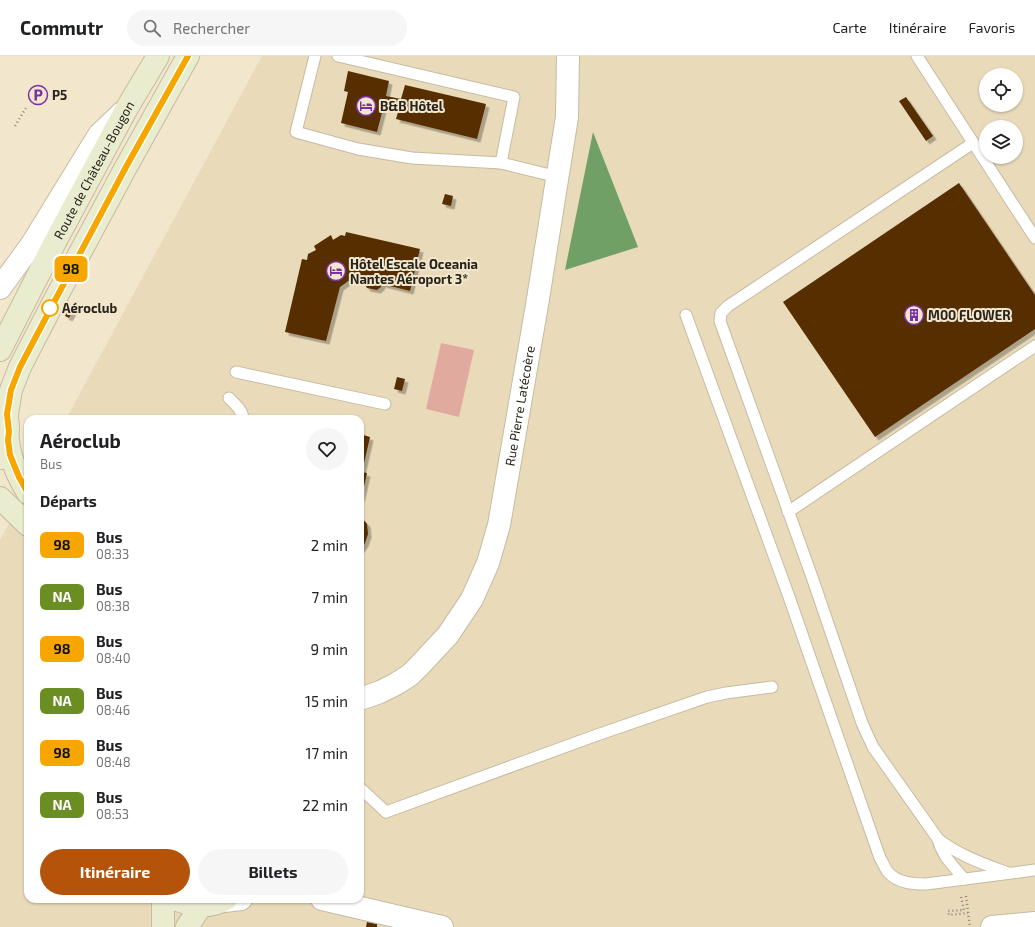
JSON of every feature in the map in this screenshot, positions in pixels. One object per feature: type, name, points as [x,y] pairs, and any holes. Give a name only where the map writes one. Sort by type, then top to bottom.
[{"type":"main road","name":"Route de Château-Bougon","points":[[0,350],[54,244],[127,108],[158,56]]},
{"type":"main road","name":"Route de Château-Bougon","points":[[24,486],[10,455],[4,449],[9,432],[3,407],[20,367],[52,306],[126,167],[188,56]]},
{"type":"main road","points":[[0,498],[24,521]]},
{"type":"main road","points":[[163,903],[163,927]]},
{"type":"main road","points":[[185,903],[201,906],[220,903]]},
{"type":"main road","points":[[187,927],[201,906]]},
{"type":"street","name":"Rue Pierre Latécoère","points":[[364,698],[396,684],[420,665],[448,635],[472,600],[488,563],[499,525],[558,177],[567,117],[568,56]]},
{"type":"street","points":[[0,288],[32,244],[100,135],[127,108]]},
{"type":"street","points":[[339,903],[442,927]]},
{"type":"street","points":[[992,927],[1035,923]]},
{"type":"lane","points":[[315,56],[296,132],[358,149],[412,158],[501,163],[558,177]]},
{"type":"lane","points":[[338,56],[514,97],[501,163]]},
{"type":"lane","points":[[917,56],[1035,238]]},
{"type":"lane","points":[[964,879],[948,861],[938,839],[874,747],[862,723],[788,512],[722,331],[720,321],[721,313],[728,306],[973,143]]},
{"type":"lane","points":[[686,315],[788,594],[880,858],[888,872],[895,878],[909,883],[926,884],[1035,870]]},
{"type":"lane","points":[[788,512],[1035,346]]},
{"type":"lane","points":[[236,372],[385,404]]},
{"type":"lane","points":[[229,398],[243,415]]},
{"type":"lane","points":[[386,812],[604,732],[707,697],[726,693],[772,688]]},
{"type":"lane","points":[[364,792],[386,812]]},
{"type":"lane","points":[[364,798],[386,812]]},
{"type":"lane","points":[[938,839],[961,853],[1008,873]]},
{"type":"path","points":[[15,126],[26,108]]},
{"type":"path","points":[[966,896],[970,927]]},
{"type":"path","points":[[961,897],[964,910],[948,911],[949,915],[968,913]]},
{"type":"shaded area","points":[[262,56],[1035,56],[1035,927],[0,927],[0,540],[24,496],[24,903],[364,903],[364,415],[68,415]]},
{"type":"shaded area","points":[[593,132],[638,247],[565,270]]},
{"type":"shaded area","points":[[441,343],[474,350],[459,417],[426,409]]},
{"type":"building","points":[[348,71],[389,81],[386,96],[401,99],[405,85],[486,104],[477,139],[396,119],[400,105],[385,101],[377,132],[341,123],[348,92],[344,91]]},
{"type":"building","points":[[906,97],[933,136],[926,141],[899,101]]},
{"type":"building","name":"M00 FLOWER","points":[[959,183],[1035,295],[1035,329],[875,437],[783,302]]},
{"type":"building","points":[[445,194],[453,196],[451,206],[442,204]]},
{"type":"building","points":[[346,232],[420,249],[410,291],[382,284],[377,290],[367,288],[364,280],[354,277],[340,287],[326,341],[285,332],[302,259],[307,260],[308,254],[316,250],[314,246],[331,235],[333,240],[341,235],[345,236]]},
{"type":"building","points":[[69,307],[74,309],[69,318],[65,316]]},
{"type":"building","points":[[397,377],[405,379],[402,391],[394,389]]},
{"type":"building","points":[[364,435],[370,437],[364,463]]},
{"type":"building","points":[[364,472],[367,473],[364,486]]},
{"type":"building","points":[[364,521],[367,524],[368,534],[364,544]]},
{"type":"building","points":[[367,922],[377,924],[377,927],[366,927]]},
{"type":"bus line","name":"98","points":[[24,486],[10,455],[7,414],[11,390],[20,367],[52,306],[126,167],[188,56]]},
{"type":"place","name":"P5","points":[[38,95]]},
{"type":"place","name":"B&B Hôtel","points":[[366,106]]},
{"type":"place","name":"Hôtel Escale Oceania Nantes Aéroport 3*","points":[[336,271]]},
{"type":"place","name":"Aéroclub","points":[[50,308]]},
{"type":"place","name":"M00 FLOWER","points":[[914,315]]}]
